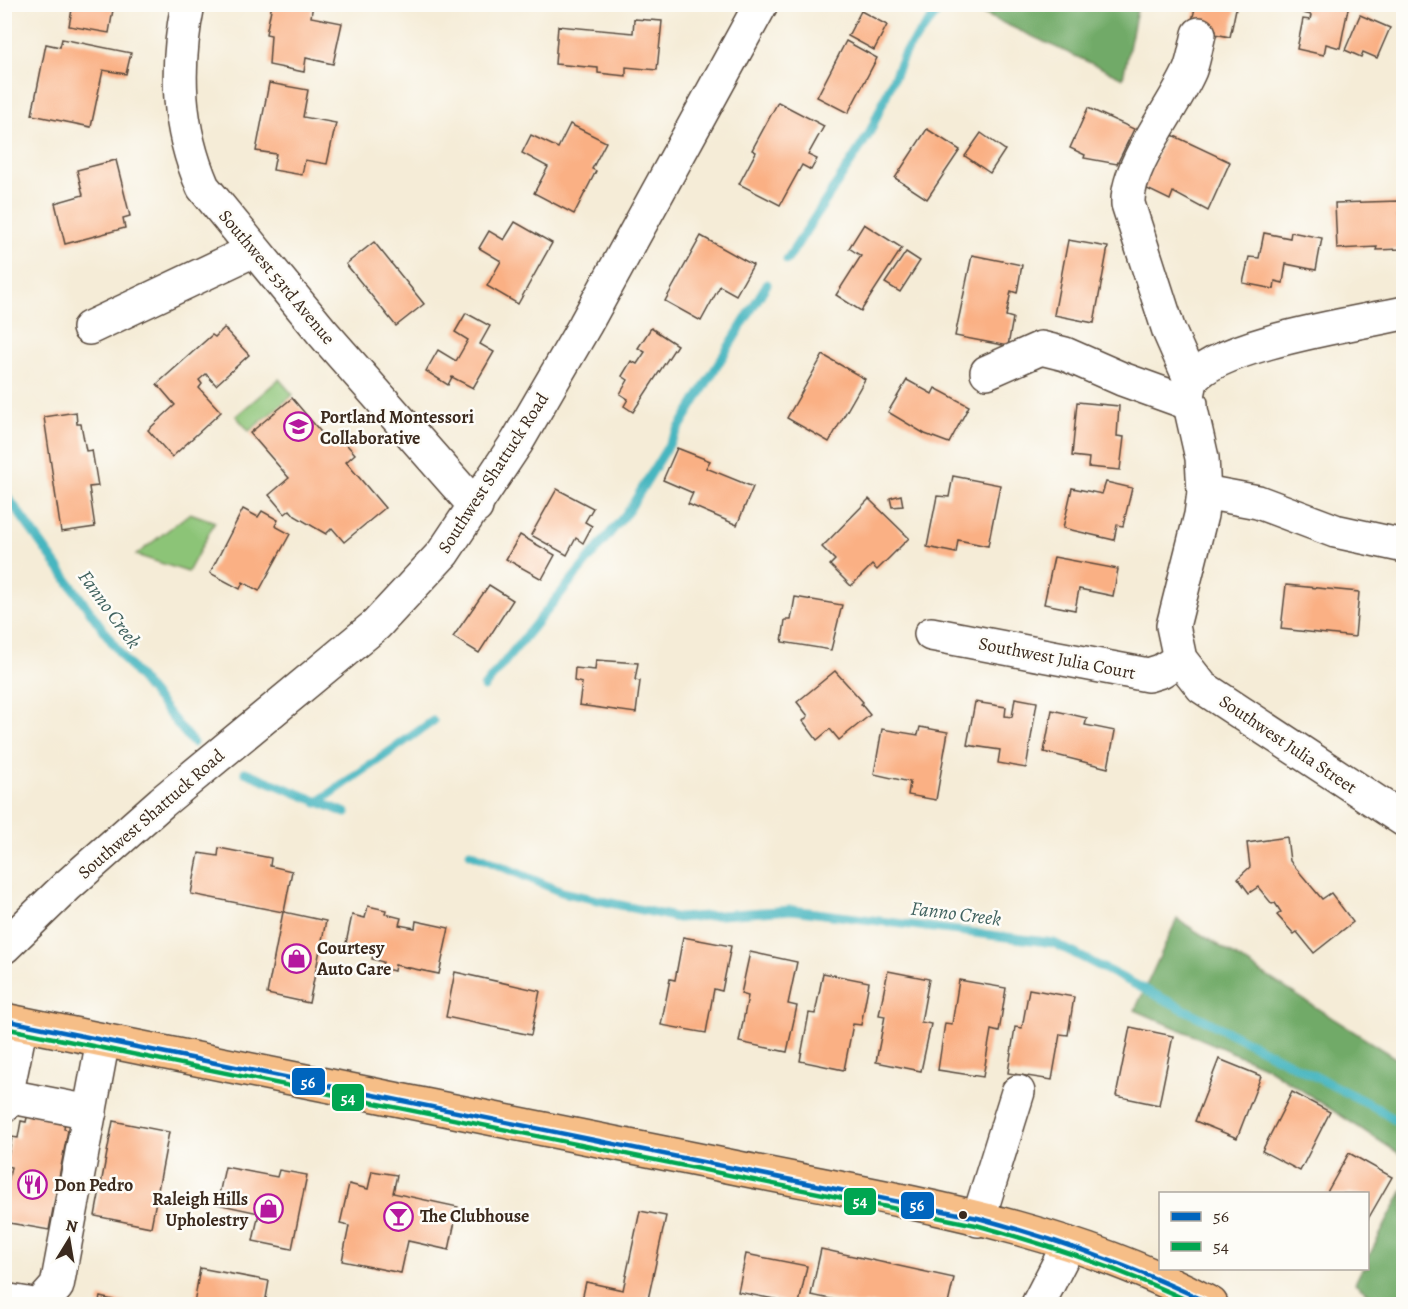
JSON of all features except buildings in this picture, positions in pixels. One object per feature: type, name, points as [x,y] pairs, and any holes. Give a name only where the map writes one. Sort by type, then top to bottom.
[{"type":"main road","points":[[13,1022],[617,1143],[978,1220],[1069,1244],[1143,1271],[1211,1305]]},
{"type":"street","name":"Southwest 53rd Avenue","points":[[188,4],[180,45],[179,100],[192,158],[203,187],[416,441],[476,507]]},
{"type":"street","name":"Southwest Shattuck Road","points":[[4,947],[67,886],[162,802],[376,625],[443,553],[476,507],[585,325],[761,4]]},
{"type":"street","points":[[1180,659],[1175,641],[1174,614],[1201,515],[1204,492],[1202,458],[1191,392],[1128,204],[1128,192],[1136,169],[1190,70],[1199,34]]},
{"type":"street","points":[[89,328],[254,250]]},
{"type":"street","points":[[1191,392],[1219,361],[1264,344],[1404,313]]},
{"type":"street","points":[[987,372],[1041,348],[1065,354],[1122,379],[1191,392]]},
{"type":"street","points":[[1204,492],[1258,502],[1335,531],[1404,546]]},
{"type":"street","name":"Southwest Julia Court","points":[[931,634],[1148,675],[1161,671],[1180,659]]},
{"type":"street","name":"Southwest Julia Street","points":[[1180,659],[1202,687],[1404,820]]},
{"type":"street","points":[[13,1022],[6,1101],[90,1112]]},
{"type":"street","points":[[41,1305],[57,1286],[103,1040]]},
{"type":"street","points":[[978,1220],[1018,1092]]},
{"type":"street","points":[[1038,1305],[1069,1244]]},
{"type":"street","points":[[4,1300],[28,1305]]},
{"type":"green space","points":[[964,5],[1138,5],[1123,78]]},
{"type":"green space","points":[[279,379],[293,395],[249,431],[236,416]]},
{"type":"green space","points":[[190,513],[215,522],[188,572],[136,555]]},
{"type":"green space","points":[[1177,919],[1403,1063],[1403,1156],[1266,1067],[1135,1010]]},
{"type":"green space","points":[[1403,1190],[1403,1304],[1382,1304],[1355,1283],[1362,1270],[1369,1270],[1369,1256]]},
{"type":"waterway","points":[[787,260],[869,134],[905,52],[944,4]]},
{"type":"waterway","points":[[484,687],[629,510],[767,284]]},
{"type":"waterway","name":"Fanno Creek","points":[[4,492],[125,660],[193,743]]},
{"type":"waterway","points":[[317,803],[433,721]]},
{"type":"waterway","name":"Fanno Creek","points":[[245,772],[346,813]]},
{"type":"waterway","name":"Fanno Creek","points":[[470,853],[562,892],[678,918],[792,910],[1054,943],[1375,1107],[1404,1126]]},
{"type":"transit line","name":"56","points":[[4,1020],[978,1218],[1096,1255],[1211,1304]]},
{"type":"transit line","name":"54","points":[[4,1028],[976,1225],[1087,1260],[1142,1280],[1195,1304]]},
{"type":"place","name":"Portland Montessori Collaborative","points":[[299,427]]},
{"type":"place","name":"Courtesy Auto Care","points":[[296,958]]},
{"type":"place","name":"Don Pedro","points":[[33,1185]]},
{"type":"place","name":"Raleigh Hills Upholestry","points":[[269,1209]]},
{"type":"place","name":"The Clubhouse","points":[[399,1216]]}]
